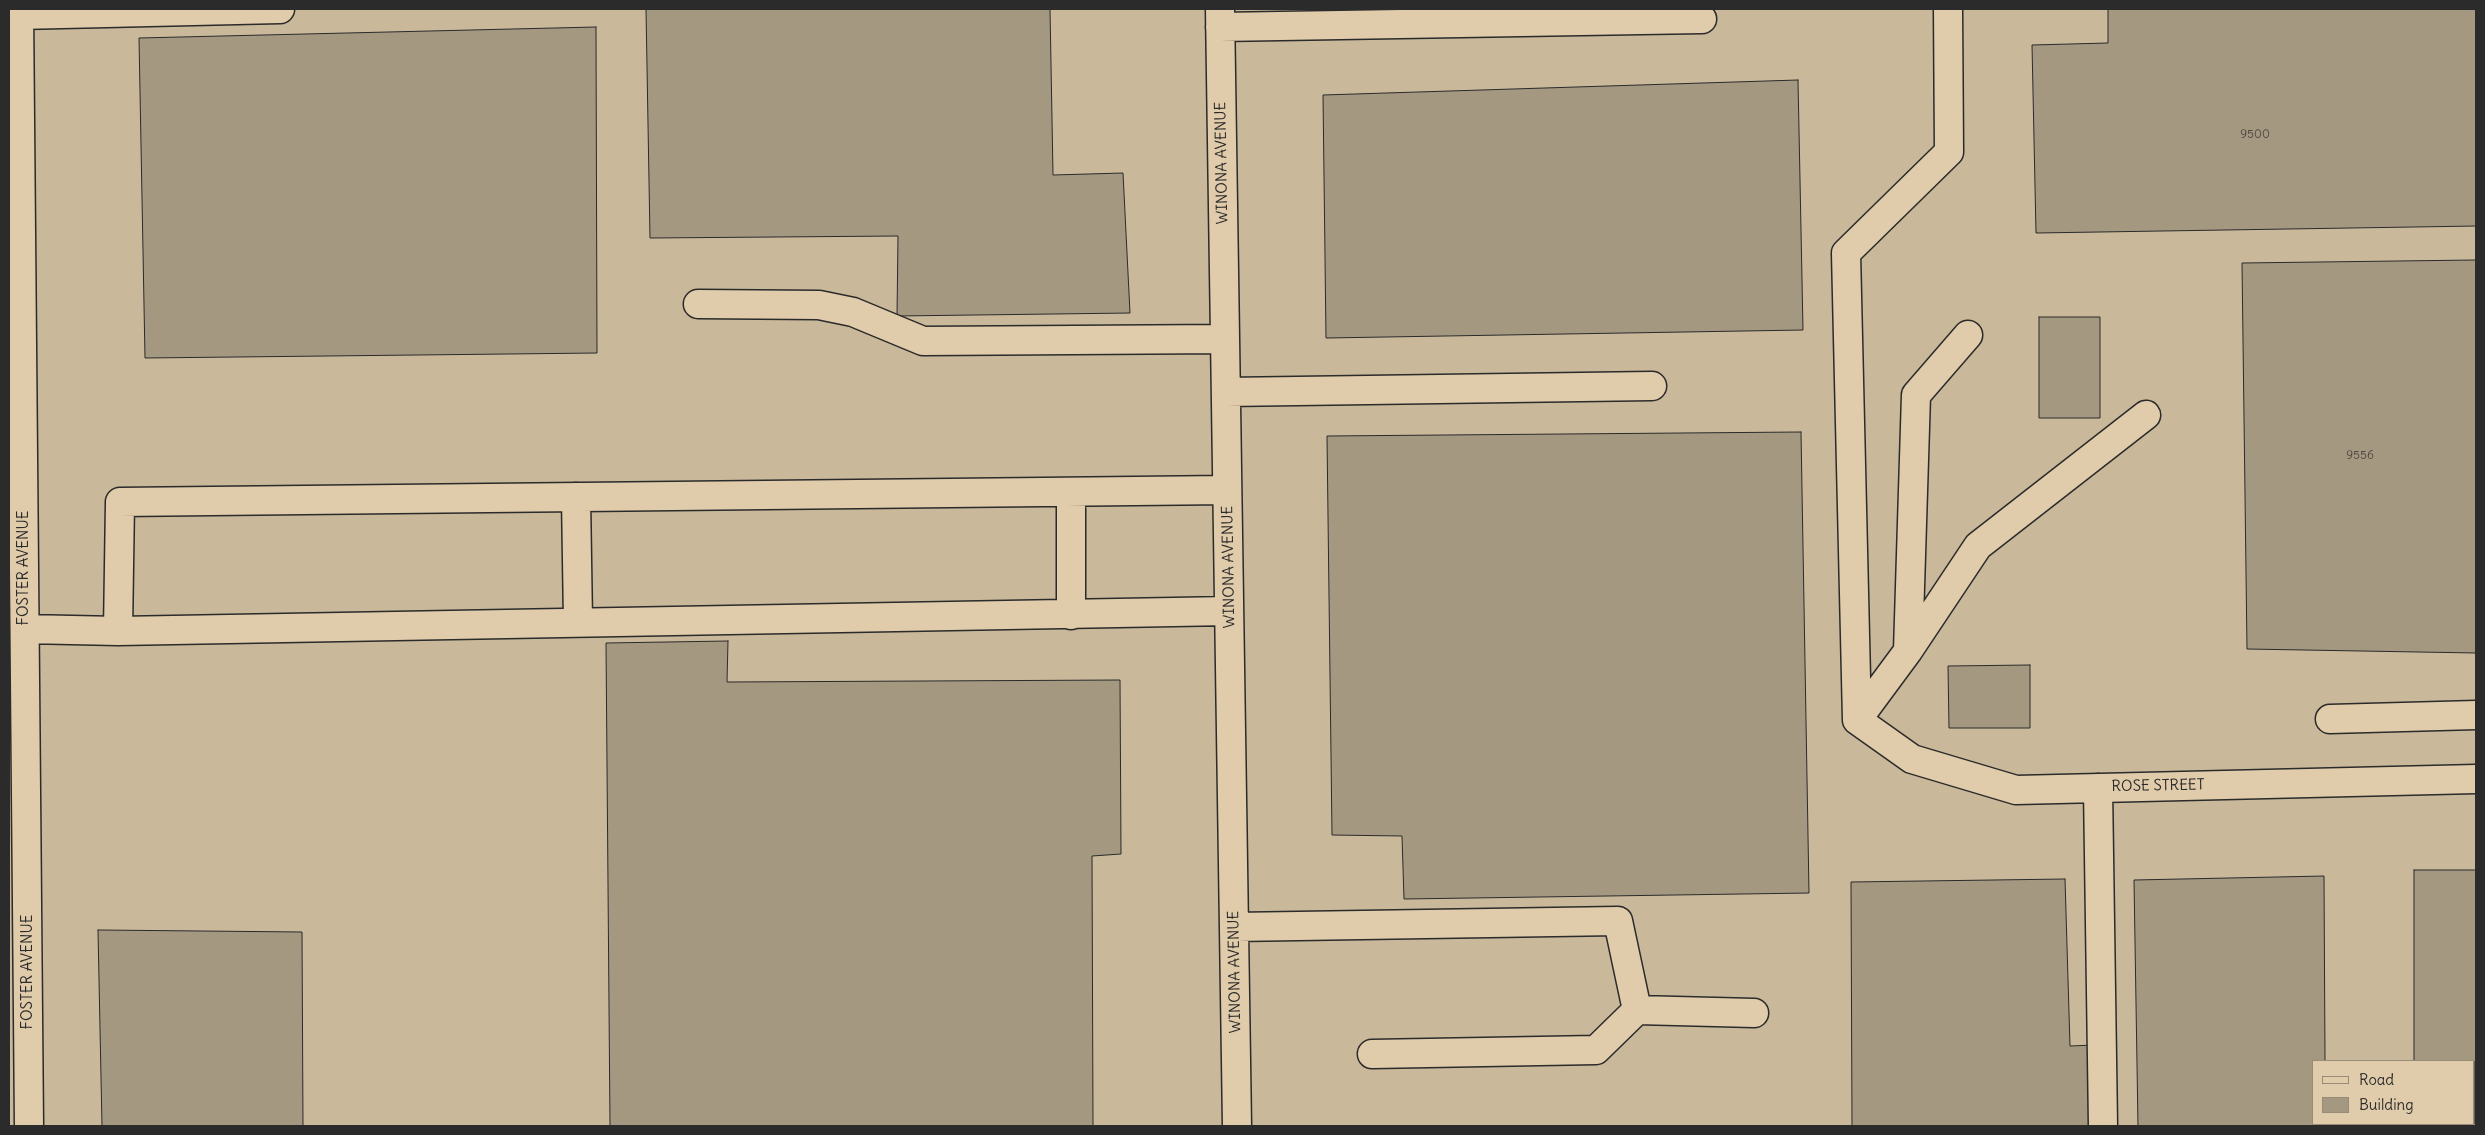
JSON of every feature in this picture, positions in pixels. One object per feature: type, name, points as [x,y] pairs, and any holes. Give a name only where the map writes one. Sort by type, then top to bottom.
[{"type":"street","points":[[19,12],[280,9]]},
{"type":"street","points":[[1857,720],[1846,253],[1949,152],[1948,9]]},
{"type":"street","name":"FOSTER AVENUE","points":[[19,12],[16,544],[25,629],[29,1126]]},
{"type":"street","points":[[1220,18],[1702,19]]},
{"type":"street","name":"WINONA AVENUE","points":[[1220,18],[1237,1126]]},
{"type":"street","points":[[698,304],[820,305],[853,312],[923,341],[1225,339]]},
{"type":"street","points":[[1908,651],[1916,395],[1968,335]]},
{"type":"street","points":[[1226,392],[1652,386]]},
{"type":"street","points":[[1857,720],[1908,651],[1978,546],[2146,415]]},
{"type":"street","points":[[118,632],[120,502],[1227,490]]},
{"type":"street","points":[[1071,492],[1071,615]]},
{"type":"street","points":[[576,497],[578,622]]},
{"type":"street","points":[[25,629],[118,632],[1229,611]]},
{"type":"street","points":[[2330,719],[2476,715]]},
{"type":"street","name":"ROSE STREET","points":[[1857,720],[1912,758],[2016,790],[2476,779]]},
{"type":"street","points":[[2098,788],[2103,1126]]},
{"type":"street","points":[[1234,927],[1618,920],[1637,1010]]},
{"type":"street","points":[[1372,1054],[1596,1050],[1637,1010],[1754,1013]]},
{"type":"shaded area","points":[[9,9],[2476,9],[2476,1126],[9,1126]]},
{"type":"building","points":[[646,9],[1050,9],[1053,175],[1123,173],[1130,313],[897,316],[898,236],[650,238]]},
{"type":"building","points":[[2108,9],[2476,9],[2476,226],[2036,233],[2032,45],[2108,43]]},
{"type":"building","points":[[596,27],[597,353],[145,358],[139,38]]},
{"type":"building","points":[[1798,80],[1803,330],[1326,338],[1323,95]]},
{"type":"building","points":[[2476,260],[2476,653],[2247,649],[2242,263]]},
{"type":"building","points":[[2039,317],[2100,317],[2100,418],[2039,418]]},
{"type":"building","points":[[1801,432],[1809,893],[1404,899],[1402,836],[1332,835],[1327,436]]},
{"type":"building","points":[[728,641],[727,682],[1120,680],[1121,854],[1092,856],[1093,1126],[610,1126],[606,643]]},
{"type":"building","points":[[2030,665],[2030,728],[1949,728],[1948,666]]},
{"type":"building","points":[[2414,870],[2476,870],[2476,1126],[2138,1126],[2134,880],[2324,876],[2325,1060],[2312,1060],[2312,1125],[2475,1125],[2475,1060],[2414,1060]]},
{"type":"building","points":[[2065,879],[2070,1046],[2095,1045],[2097,1126],[1852,1126],[1851,882]]},
{"type":"building","points":[[98,930],[302,932],[303,1126],[102,1126]]}]
